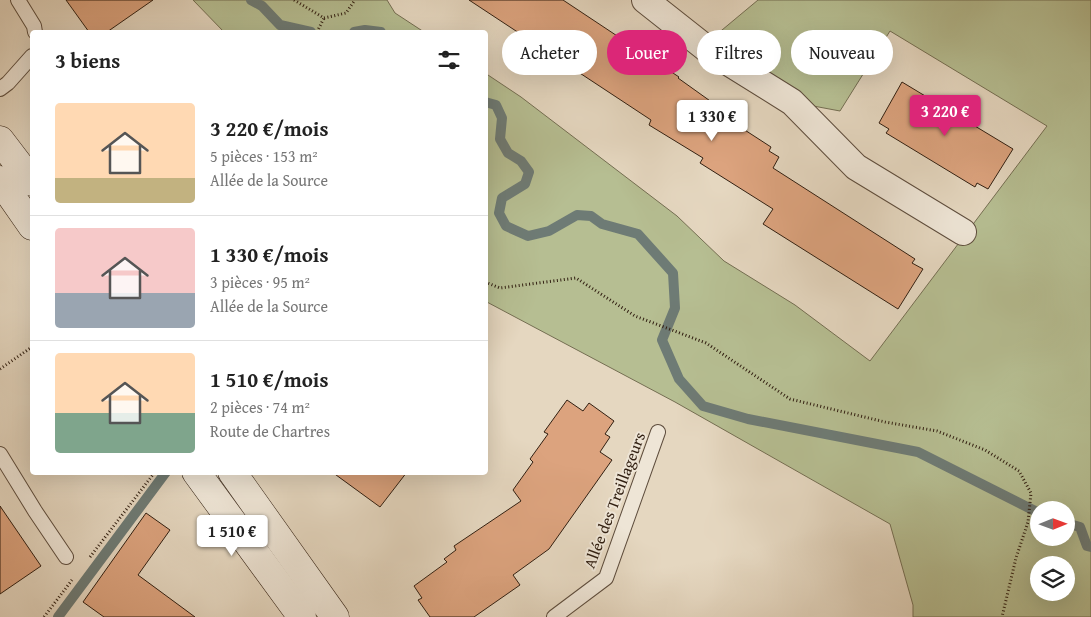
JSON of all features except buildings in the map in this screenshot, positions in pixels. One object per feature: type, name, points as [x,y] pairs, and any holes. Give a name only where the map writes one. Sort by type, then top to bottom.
[{"type":"main road","points":[[0,140],[30,179]]},
{"type":"main road","points":[[0,180],[30,223]]},
{"type":"main road","points":[[198,475],[302,617]]},
{"type":"main road","points":[[234,475],[335,617]]},
{"type":"street","points":[[645,0],[707,49],[792,102],[856,167],[963,232]]},
{"type":"lane","points":[[18,0],[35,30]]},
{"type":"lane","points":[[0,89],[8,83],[30,58]]},
{"type":"lane","name":"Allée des Treillageurs","points":[[554,617],[606,578],[658,432]]},
{"type":"lane","points":[[0,454],[66,557]]},
{"type":"path","points":[[294,0],[324,18],[346,13],[355,0]]},
{"type":"path","points":[[318,30],[324,18]]},
{"type":"path","points":[[488,283],[500,288],[576,278],[635,316],[706,343],[790,399],[885,422],[937,431],[985,450],[1019,471],[1031,493],[1028,522],[1016,558],[1002,617]]},
{"type":"path","points":[[0,369],[30,348]]},
{"type":"path","points":[[86,562],[153,475]]},
{"type":"path","points":[[44,617],[74,578]]},
{"type":"green space","points":[[193,0],[387,0],[395,13],[421,30],[222,30]]},
{"type":"green space","points":[[758,0],[1091,0],[1091,617],[913,617],[913,605],[890,524],[675,402],[488,303],[488,75],[521,97],[677,216],[724,261],[795,305],[870,361],[1047,126],[893,33],[893,30],[791,30],[791,75],[862,75],[840,111],[792,102],[749,75],[781,75],[781,30],[722,30]]},
{"type":"waterway","points":[[251,0],[262,6],[280,25],[302,30]]},
{"type":"waterway","points":[[488,103],[496,105],[502,118],[500,139],[508,153],[521,161],[529,172],[525,184],[502,198],[499,213],[506,226],[528,236],[549,231],[577,215],[591,216],[602,224],[638,234],[673,273],[675,308],[662,340],[679,379],[703,406],[748,419],[918,452],[1030,508]]},
{"type":"waterway","points":[[58,617],[164,475]]},
{"type":"waterway","points":[[1075,526],[1080,527],[1087,546],[1091,547]]}]
